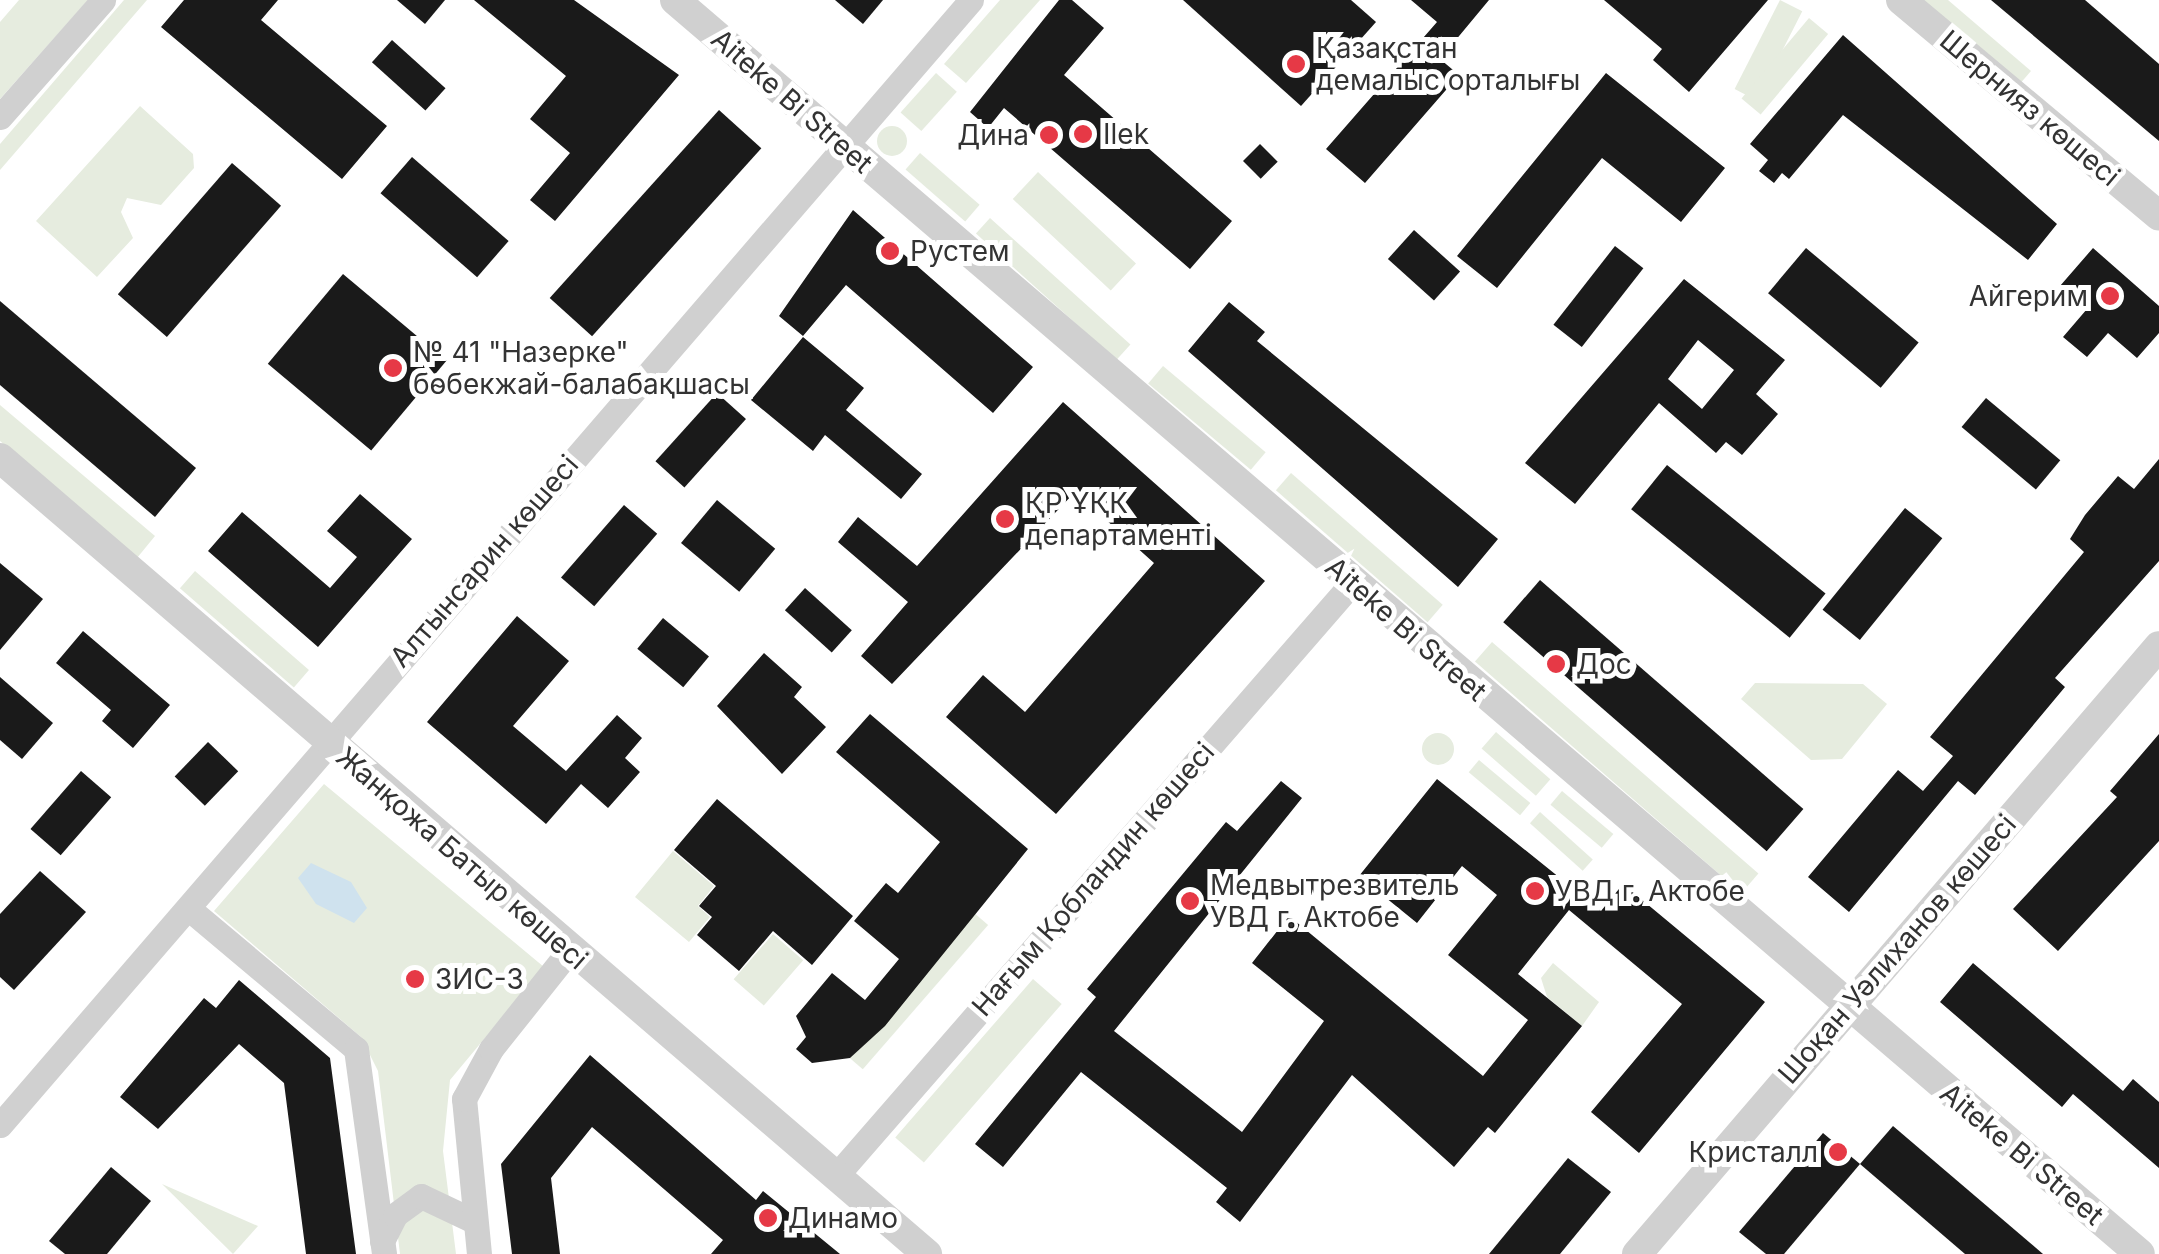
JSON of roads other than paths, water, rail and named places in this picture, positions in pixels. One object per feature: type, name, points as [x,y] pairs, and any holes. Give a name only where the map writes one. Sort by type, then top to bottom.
[{"type":"street","points":[[0,117],[102,0]]},
{"type":"street","name":"Aiteke Bi Street","points":[[674,0],[1845,1007],[2140,1254]]},
{"type":"street","name":"Алтынсарин көшесі","points":[[0,1124],[971,0]]},
{"type":"street","name":"Шернияз көшесі","points":[[1901,0],[2159,216]]},
{"type":"street","name":"Жанқожа Батыр көшесі","points":[[0,458],[569,952],[927,1254]]},
{"type":"street","name":"Нағым Қобландин көшесі","points":[[835,1177],[1352,582]]},
{"type":"street","name":"Шоқан Уәлиханов көшесі","points":[[1637,1254],[1845,1007],[2159,646]]},
{"type":"street","points":[[188,908],[356,1050],[383,1248]]},
{"type":"street","points":[[479,1254],[464,1099],[491,1049],[569,952]]},
{"type":"street","points":[[383,1248],[395,1215],[421,1196],[474,1221]]},
{"type":"water","points":[[311,863],[351,882],[367,908],[354,923],[316,904],[298,878]]},
{"type":"place","name":"Қазақстан демалыс орталығы","points":[[1296,64]]},
{"type":"place","name":"Ilek","points":[[1083,134]]},
{"type":"place","name":"Дина","points":[[1049,135]]},
{"type":"place","name":"Рустем","points":[[890,251]]},
{"type":"place","name":"Айгерим","points":[[2110,296]]},
{"type":"place","name":"№ 41 \"Назерке\" бөбекжай-балабақшасы","points":[[393,368]]},
{"type":"place","name":"ҚР ҰҚК департаменті","points":[[1005,519]]},
{"type":"place","name":"Дос","points":[[1556,664]]},
{"type":"place","name":"УВД г. Актобе","points":[[1535,891]]},
{"type":"place","name":"Медвытрезвитель УВД г. Актобе","points":[[1190,901]]},
{"type":"place","name":"ЗИС-3","points":[[415,979]]},
{"type":"place","name":"Кристалл","points":[[1838,1152]]},
{"type":"place","name":"Динамо","points":[[768,1218]]}]
